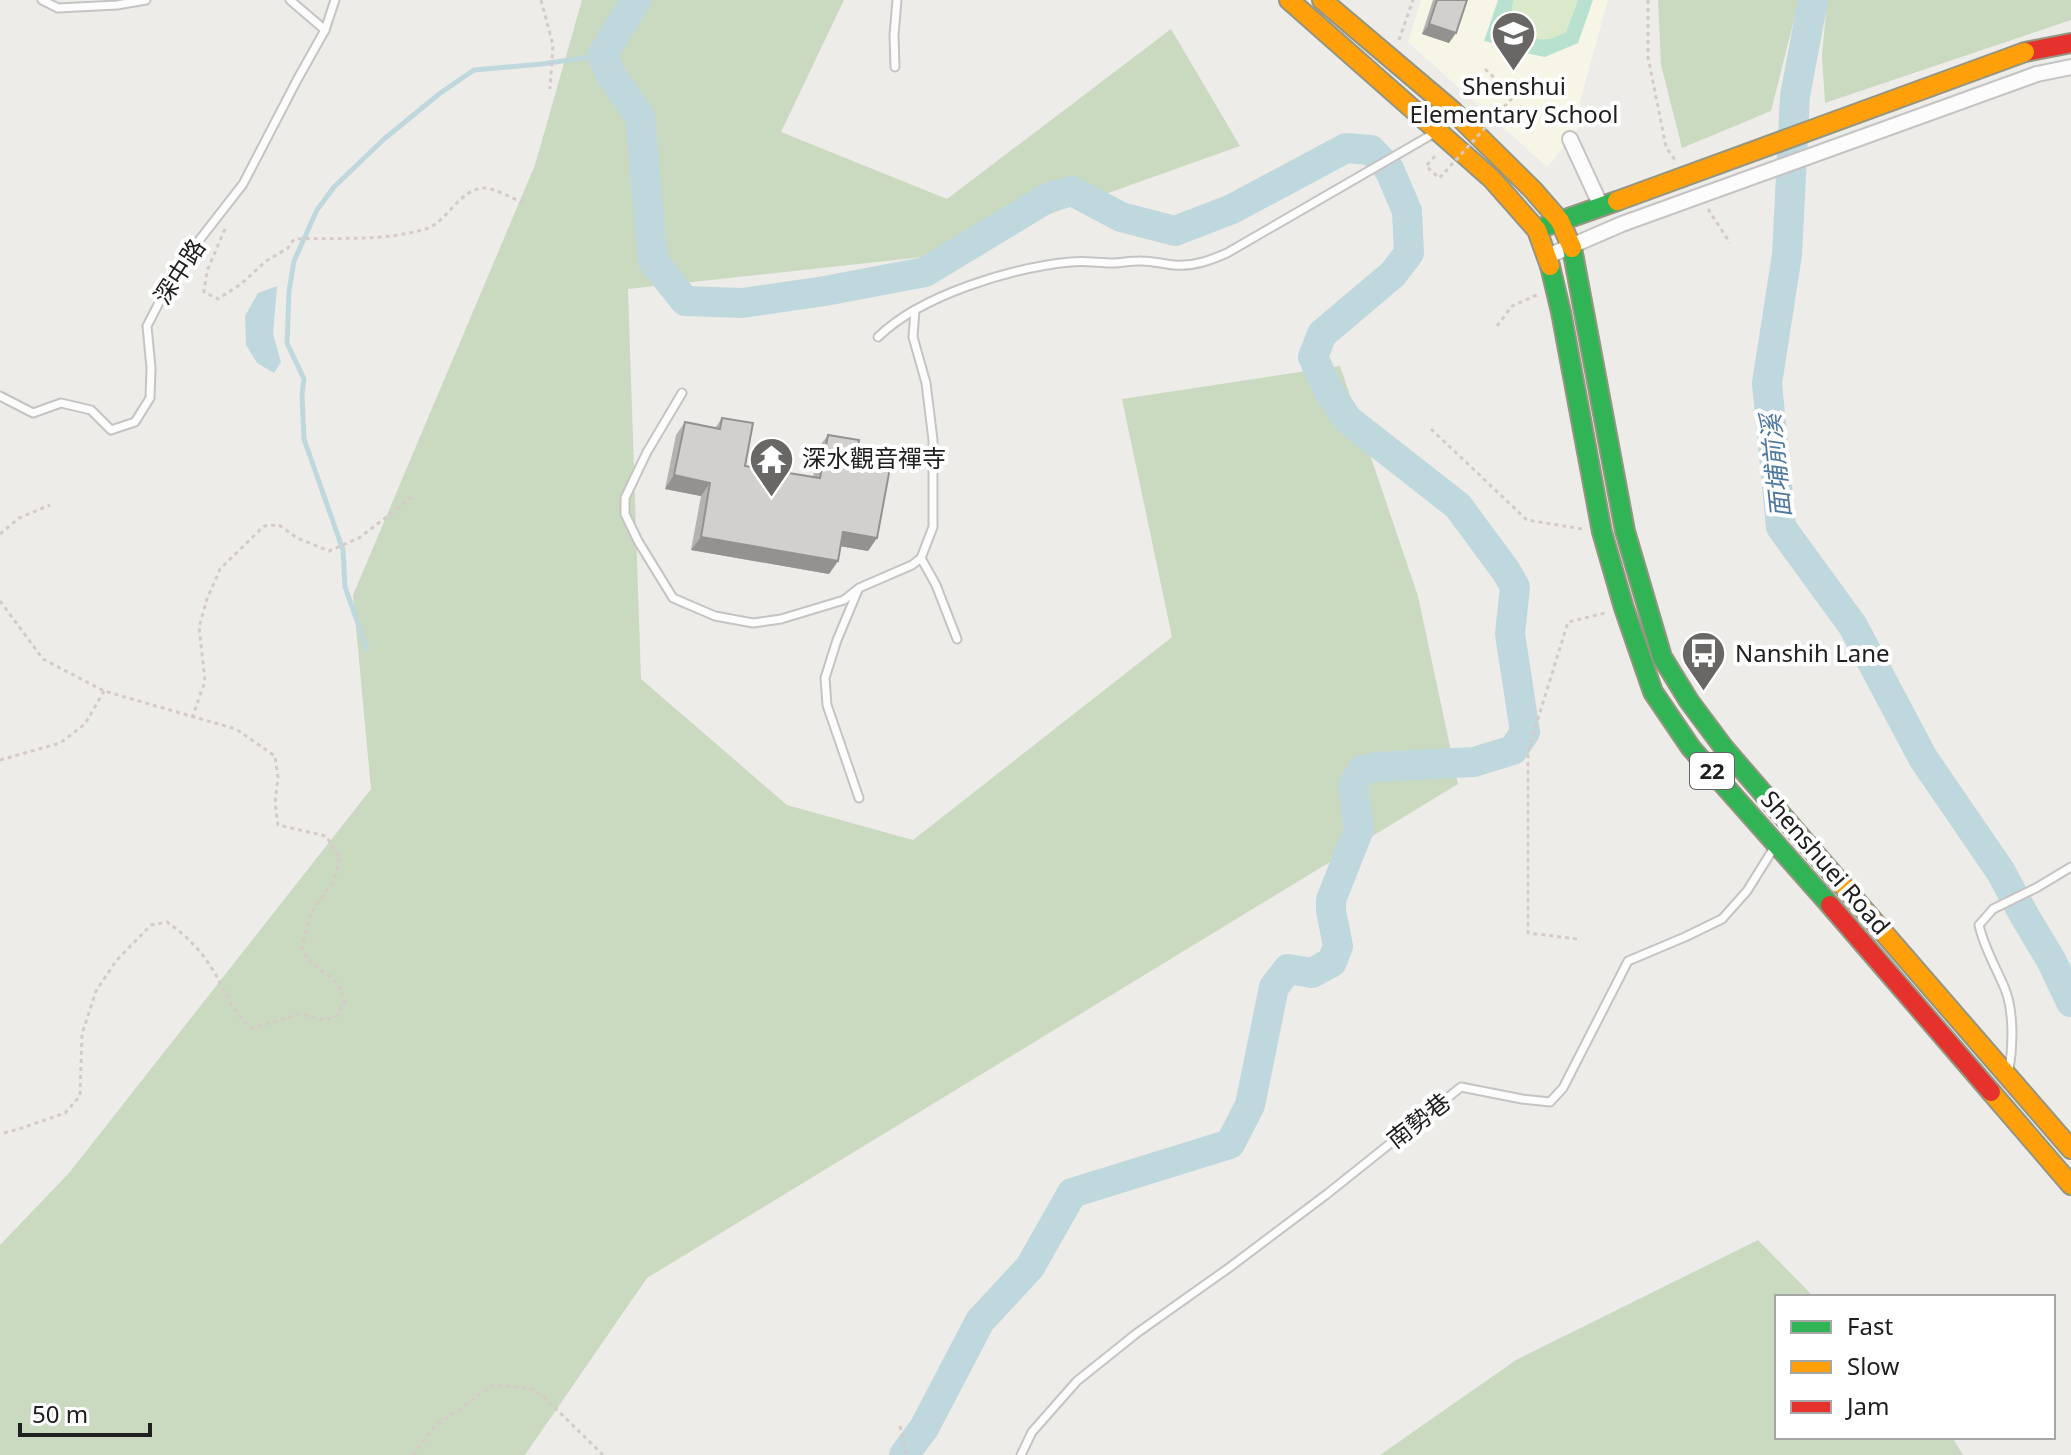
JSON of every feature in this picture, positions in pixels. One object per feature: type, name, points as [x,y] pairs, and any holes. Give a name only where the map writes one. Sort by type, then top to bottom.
[{"type":"main road","name":"22","points":[[1289,0],[1492,179],[1537,230],[1548,256]]},
{"type":"main road","name":"22","points":[[1322,0],[1453,111],[1560,221]]},
{"type":"main road","points":[[1537,230],[2034,50],[2071,43]]},
{"type":"main road","name":"Shenshuei Road","points":[[1560,221],[1572,246],[1625,531],[1662,657],[1689,701],[1724,748],[2071,1149]]},
{"type":"main road","name":"Shenshuei Road","points":[[1548,256],[1602,532],[1653,692],[1691,748],[1777,843],[2071,1185]]},
{"type":"street","points":[[2034,50],[2040,73]]},
{"type":"street","points":[[1548,256],[1622,224],[2040,73],[2071,67]]},
{"type":"street","points":[[1570,139],[1609,204]]},
{"type":"lane","points":[[42,0],[58,8],[146,0]]},
{"type":"lane","points":[[290,0],[325,30]]},
{"type":"lane","name":"深中路","points":[[0,396],[33,413],[61,403],[91,410],[111,430],[135,422],[150,398],[147,326],[176,270],[243,184],[325,30],[335,0]]},
{"type":"lane","points":[[895,67],[897,0]]},
{"type":"lane","points":[[878,337],[893,322],[915,310],[967,286],[1016,272],[1072,262],[1139,260],[1178,266],[1205,262],[1227,253],[1438,131],[1453,111]]},
{"type":"lane","points":[[682,393],[647,452],[625,498],[625,514],[673,598],[715,616],[753,623],[781,619],[844,600],[859,588],[921,558],[933,527],[933,440],[926,383],[913,337],[915,310]]},
{"type":"lane","points":[[921,558],[936,585],[957,639]]},
{"type":"lane","points":[[859,588],[825,678],[827,705],[859,798]]},
{"type":"lane","name":"南勢巷","points":[[1021,1455],[1032,1432],[1077,1381],[1137,1333],[1327,1194],[1461,1087],[1550,1102],[1563,1088],[1628,961],[1722,919],[1747,891],[1777,843],[1792,829]]},
{"type":"lane","points":[[2008,1076],[2013,1038],[2007,993],[1979,925],[1993,909],[2071,867]]},
{"type":"path","points":[[541,0],[553,45],[550,89]]},
{"type":"path","points":[[1392,59],[1413,0]]},
{"type":"path","points":[[1648,0],[1648,57],[1666,147],[1674,159]]},
{"type":"path","points":[[1437,154],[1426,166],[1439,178],[1514,96],[1485,69]]},
{"type":"path","points":[[226,228],[207,271],[204,292],[218,299],[241,284],[266,261],[288,248],[294,239],[384,238],[429,229],[470,192],[487,188],[526,204]]},
{"type":"path","points":[[1706,207],[1730,243]]},
{"type":"path","points":[[1497,326],[1512,306],[1555,286]]},
{"type":"path","points":[[1431,429],[1527,520],[1602,532]]},
{"type":"path","points":[[192,718],[205,681],[199,627],[220,569],[264,526],[279,525],[297,538],[329,551],[359,538],[415,495]]},
{"type":"path","points":[[0,534],[19,518],[50,505]]},
{"type":"path","points":[[0,601],[43,659],[104,691],[236,729],[275,756],[278,825],[326,836],[340,857],[335,878],[311,913],[302,947],[307,959],[338,983],[345,1001],[335,1018],[321,1019],[299,1014],[253,1028],[241,1021],[211,966],[184,934],[167,922],[151,925],[116,961],[96,991],[82,1034],[80,1096],[65,1113],[0,1134]]},
{"type":"path","points":[[1577,939],[1528,933],[1528,751],[1568,622],[1624,608]]},
{"type":"path","points":[[0,760],[60,743],[85,724],[104,691]]},
{"type":"path","points":[[413,1455],[434,1427],[493,1385],[529,1388],[543,1396],[603,1455]]},
{"type":"path","points":[[900,1426],[907,1455]]},
{"type":"shaded area","name":"Shenshui Elementary School","points":[[1421,0],[1608,0],[1580,101],[1583,123],[1547,167],[1408,42]]},
{"type":"green space","points":[[582,0],[844,0],[781,132],[947,199],[1171,29],[1240,146],[932,256],[628,289],[641,679],[787,805],[913,840],[1172,637],[1122,399],[1340,366],[1418,596],[1458,784],[647,1278],[525,1455],[0,1455],[0,1245],[69,1173],[371,789],[353,595],[535,165]]},
{"type":"green space","points":[[1498,0],[1514,0],[1515,22],[1525,33],[1539,39],[1566,32],[1578,0],[1593,0],[1578,43],[1545,57],[1521,52],[1501,30],[1497,44],[1484,41]]},
{"type":"green space","points":[[1514,0],[1578,0],[1566,32],[1539,39],[1525,33],[1515,22]]},
{"type":"green space","points":[[1658,0],[1799,0],[1771,111],[1682,148],[1661,65]]},
{"type":"green space","points":[[1827,0],[2071,0],[2071,20],[1825,103],[1822,56]]},
{"type":"green space","points":[[1758,1240],[1812,1295],[1775,1295],[1775,1439],[1953,1439],[1963,1455],[1380,1455],[1516,1360]]},
{"type":"water","points":[[277,286],[273,334],[281,362],[274,373],[257,363],[246,345],[245,316],[258,293]]},
{"type":"building","points":[[1437,0],[1467,0],[1456,33],[1429,24]]},
{"type":"building","points":[[722,418],[753,423],[745,466],[820,478],[828,435],[859,440],[858,450],[892,457],[877,538],[843,532],[838,561],[701,537],[710,483],[674,475],[685,422],[720,429]]},
{"type":"waterway","points":[[636,0],[602,55],[611,75],[640,117],[653,261],[685,301],[742,303],[925,272],[1049,197],[1072,191],[1121,217],[1175,231],[1232,209],[1346,148],[1371,150],[1389,169],[1407,211],[1409,253],[1393,274],[1322,334],[1313,357],[1328,390],[1347,419],[1458,506],[1515,587],[1510,634],[1525,732],[1513,750],[1474,762],[1362,770],[1353,785],[1359,829],[1331,900],[1338,946],[1332,962],[1312,973],[1288,969],[1274,987],[1250,1105],[1230,1144],[1072,1193],[1030,1267],[980,1321],[924,1428],[904,1455]]},
{"type":"waterway","name":"面埔前溪","points":[[1813,0],[1795,96],[1787,255],[1767,383],[1781,527],[1853,626],[1923,758],[2001,872],[2071,1002]]},
{"type":"waterway","points":[[367,649],[345,587],[343,550],[304,439],[304,379],[287,343],[289,291],[294,261],[317,210],[334,187],[383,140],[474,70],[602,55]]},
{"type":"traffic: fast","points":[[1546,226],[1617,201]]},
{"type":"traffic: fast","points":[[1572,248],[1625,531],[1662,657],[1689,701],[1724,748],[1832,873]]},
{"type":"traffic: fast","points":[[1550,266],[1602,532],[1653,692],[1691,748],[1830,905]]},
{"type":"traffic: slow","points":[[1289,0],[1492,179],[1537,230],[1550,266]]},
{"type":"traffic: slow","points":[[1322,0],[1453,111],[1533,190],[1560,221],[1572,248]]},
{"type":"traffic: slow","points":[[1617,201],[2025,52]]},
{"type":"traffic: slow","points":[[1832,873],[2071,1149]]},
{"type":"traffic: slow","points":[[1991,1092],[2071,1185]]},
{"type":"traffic: jam","points":[[2025,52],[2071,43]]},
{"type":"traffic: jam","points":[[1830,905],[1991,1092]]},
{"type":"place","name":"Shenshui Elementary School","points":[[1514,72]]},
{"type":"place","name":"深水觀音禪寺","points":[[771,498]]},
{"type":"place","name":"Nanshih Lane","points":[[1704,693]]}]
